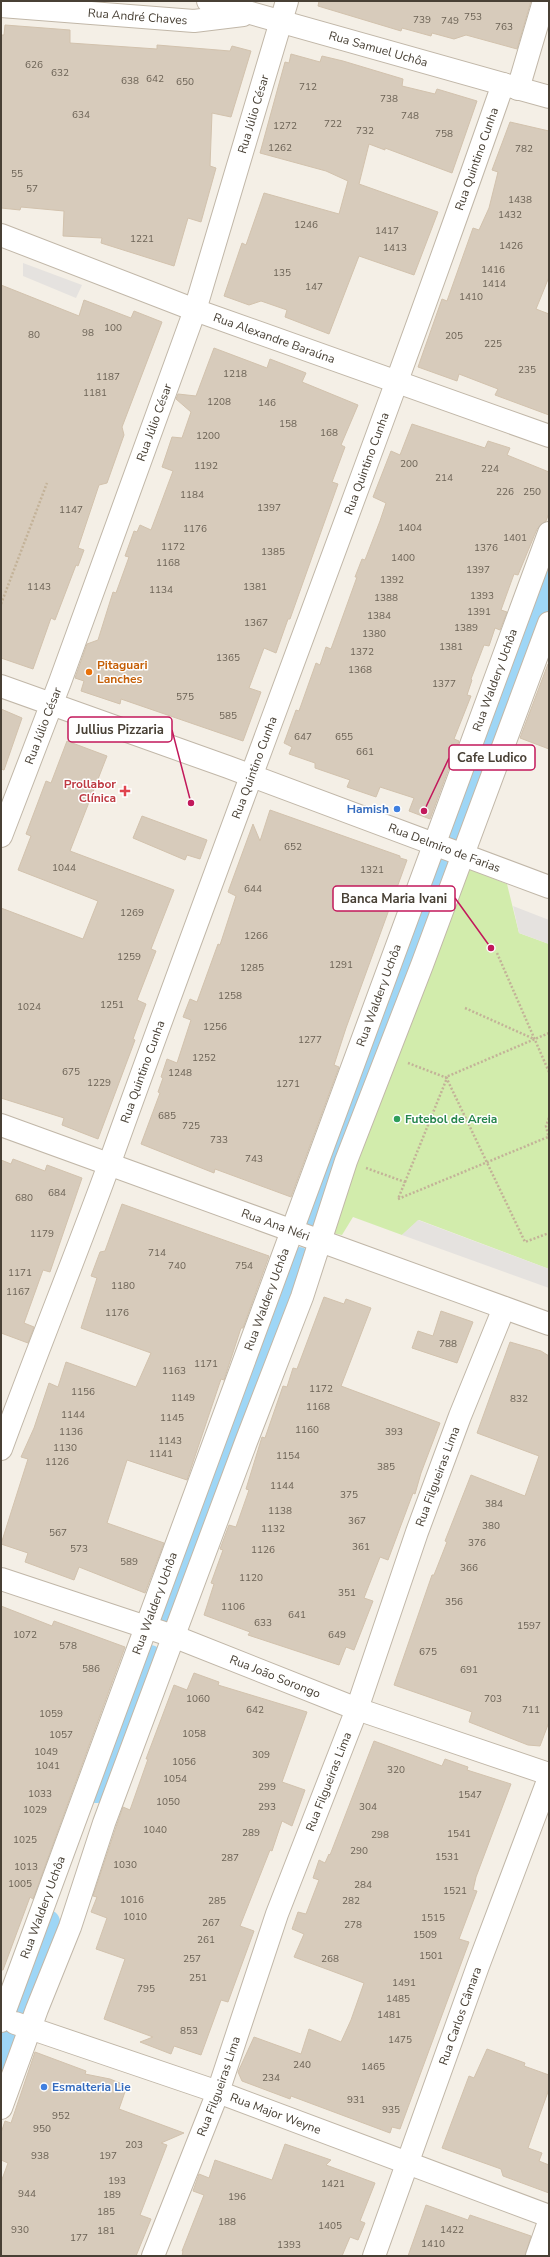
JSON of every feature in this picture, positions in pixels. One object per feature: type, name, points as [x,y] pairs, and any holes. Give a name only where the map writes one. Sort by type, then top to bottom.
[{"type":"street","name":"Rua Samuel Uchôa","points":[[208,1],[549,98]]},
{"type":"street","name":"Rua Júlio César","points":[[1,836],[52,704],[195,310],[287,1]]},
{"type":"street","name":"Rua Quintino Cunha","points":[[1,1449],[109,1163],[452,230],[544,1]]},
{"type":"street","name":"Rua André Chaves","points":[[1,6],[194,21],[251,14]]},
{"type":"street","name":"Rua Alexandre Baraúna","points":[[1,235],[195,310],[549,436]]},
{"type":"street","name":"Rua Waldery Uchôa","points":[[1,2019],[148,1627],[549,533]]},
{"type":"street","points":[[1,2108],[29,2028],[70,1927],[104,1823],[173,1636],[302,1297],[346,1160],[387,1055],[549,623]]},
{"type":"street","name":"Rua Delmiro de Farias","points":[[1,686],[250,776],[434,846],[549,887]]},
{"type":"street","name":"Rua Ana Néri","points":[[1,1125],[549,1324]]},
{"type":"street","name":"Rua Filgueiras Lima","points":[[153,2256],[218,2092],[278,1914],[357,1709],[457,1423],[504,1308]]},
{"type":"street","name":"Rua João Sorongo","points":[[1,1578],[173,1636],[357,1709],[549,1774]]},
{"type":"street","name":"Rua Carlos Câmara","points":[[374,2256],[478,1966],[549,1778]]},
{"type":"street","name":"Rua Major Weyne","points":[[1,2019],[218,2092],[549,2216]]},
{"type":"street","points":[[537,2256],[549,2222]]},
{"type":"path","points":[[1,604],[47,482]]},
{"type":"path","points":[[497,953],[549,1072]]},
{"type":"path","points":[[465,1008],[534,1039]]},
{"type":"path","points":[[549,1033],[447,1078],[398,1199],[549,1138],[546,1126],[549,1118]]},
{"type":"path","points":[[387,1055],[447,1078],[525,1242],[549,1233]]},
{"type":"path","points":[[346,1160],[405,1182]]},
{"type":"green space","points":[[464,867],[507,884],[519,933],[549,944],[549,1269],[419,1220],[402,1235],[353,1217],[342,1235],[323,1231]]},
{"type":"shaded area","points":[[23,263],[82,285],[76,298],[23,276]]},
{"type":"shaded area","points":[[513,906],[549,920],[549,944],[519,933]]},
{"type":"shaded area","points":[[418,1220],[549,1269],[549,1288],[402,1235]]},
{"type":"building","points":[[319,1],[531,1],[517,49],[466,35],[454,39],[432,33],[431,36],[402,28],[401,31],[318,6]]},
{"type":"building","points":[[5,25],[70,30],[70,43],[157,49],[157,45],[230,51],[232,46],[251,51],[231,117],[212,113],[210,166],[216,168],[201,222],[188,218],[174,266],[101,243],[102,238],[63,236],[64,211],[21,207],[20,210],[1,208],[1,35],[4,35]]},
{"type":"building","points":[[291,54],[320,62],[322,56],[343,61],[403,79],[402,86],[435,94],[437,89],[477,101],[452,173],[385,148],[385,150],[369,144],[359,184],[438,212],[414,275],[359,256],[329,334],[285,317],[287,310],[261,301],[249,305],[224,296],[242,243],[246,245],[264,193],[339,214],[348,181],[326,171],[260,153],[285,62],[289,63]]},
{"type":"building","points":[[510,122],[549,131],[549,277],[536,309],[549,314],[549,415],[495,395],[498,389],[459,374],[457,381],[418,367],[442,299],[447,301],[473,228],[479,230],[489,208],[498,172],[492,170]]},
{"type":"building","points":[[1,285],[79,316],[84,300],[131,318],[134,311],[162,322],[122,427],[124,435],[107,483],[99,485],[78,548],[84,550],[78,566],[76,565],[55,620],[51,618],[33,669],[1,658]]},
{"type":"building","points":[[214,348],[267,368],[270,359],[301,371],[306,373],[302,382],[358,405],[341,445],[345,447],[332,482],[338,484],[290,619],[288,619],[276,653],[264,648],[249,688],[261,692],[243,741],[121,699],[120,704],[81,691],[84,681],[75,678],[87,644],[98,640],[113,592],[116,593],[129,557],[125,556],[134,531],[137,532],[140,525],[151,530],[173,471],[162,467],[172,437],[182,438],[191,412],[176,399],[178,394],[196,396]]},
{"type":"building","points":[[412,424],[485,448],[488,441],[510,448],[507,455],[549,472],[549,513],[546,521],[537,529],[518,575],[514,574],[501,610],[507,612],[500,630],[495,628],[489,646],[484,645],[471,679],[472,680],[467,695],[471,696],[454,739],[459,741],[430,819],[409,811],[414,798],[380,787],[376,797],[347,787],[350,780],[315,768],[315,763],[289,754],[292,747],[284,743],[296,710],[299,711],[316,663],[320,665],[326,647],[331,649],[357,577],[355,577],[362,559],[365,560],[380,521],[386,503],[373,497],[391,451],[400,455]]},
{"type":"building","points":[[548,664],[549,665],[549,749],[520,738]]},
{"type":"building","points":[[1,709],[22,718],[4,770],[1,769]]},
{"type":"building","points":[[67,741],[107,756],[70,851],[174,890],[151,949],[156,951],[137,1000],[146,1004],[133,1039],[135,1040],[98,1139],[62,1125],[64,1118],[1,1098],[1,908],[83,939],[98,901],[18,870],[31,836],[26,834],[46,781],[51,783]]},
{"type":"building","points":[[270,810],[400,856],[400,858],[407,860],[346,1028],[334,1065],[339,1067],[291,1197],[215,1169],[214,1173],[141,1144],[160,1093],[158,1092],[163,1078],[161,1077],[167,1059],[177,1063],[191,1020],[183,1017],[190,999],[197,1002],[218,944],[220,945],[236,896],[228,892],[253,824],[260,841]]},
{"type":"building","points":[[142,816],[207,840],[200,859],[187,855],[185,860],[133,838]]},
{"type":"building","points":[[13,1159],[45,1171],[47,1165],[82,1178],[50,1272],[43,1270],[24,1323],[34,1327],[28,1343],[1,1333],[1,1160],[11,1164]]},
{"type":"building","points":[[122,1204],[269,1256],[243,1328],[241,1328],[224,1380],[221,1379],[187,1480],[127,1460],[107,1523],[164,1543],[145,1593],[79,1567],[74,1580],[25,1562],[28,1553],[1,1544],[28,1459],[21,1457],[34,1428],[49,1383],[58,1387],[66,1362],[136,1387],[151,1353],[81,1328],[97,1278],[91,1276],[100,1252],[105,1251]]},
{"type":"building","points":[[324,1297],[344,1304],[346,1299],[371,1308],[341,1386],[440,1423],[421,1473],[415,1494],[413,1493],[388,1560],[380,1557],[364,1598],[373,1601],[354,1650],[346,1647],[339,1665],[248,1635],[250,1632],[204,1615],[214,1584],[211,1583],[223,1550],[220,1549],[229,1525],[236,1527],[249,1490],[246,1489],[262,1437],[265,1438],[283,1386],[287,1387],[293,1368],[297,1369]]},
{"type":"building","points":[[441,1311],[473,1322],[457,1363],[412,1348],[418,1331],[433,1336]]},
{"type":"building","points":[[510,1342],[541,1351],[549,1356],[549,1722],[540,1746],[528,1745],[469,1722],[472,1712],[394,1685],[432,1575],[434,1575],[447,1542],[445,1541],[471,1475],[525,1496],[539,1456],[477,1433]]},
{"type":"building","points":[[1,1606],[52,1626],[54,1621],[125,1647],[33,1899],[30,1897],[3,1970],[1,1970]]},
{"type":"building","points":[[194,1673],[219,1682],[218,1685],[307,1712],[282,1782],[305,1790],[292,1826],[282,1821],[272,1851],[270,1850],[240,1926],[254,1931],[228,2002],[221,2000],[201,2055],[174,2046],[171,2054],[140,2042],[153,2037],[104,2019],[125,1959],[96,1949],[107,1918],[91,1912],[97,1897],[93,1896],[123,1807],[130,1810],[148,1759],[146,1759],[174,1685],[187,1690]]},
{"type":"building","points":[[374,1741],[442,1766],[445,1759],[468,1767],[467,1770],[511,1784],[476,1877],[473,1890],[477,1891],[459,1939],[469,1942],[400,2129],[392,2127],[390,2133],[291,2096],[290,2099],[242,2081],[238,2072],[254,2037],[301,2054],[309,2029],[341,2042],[351,2020],[364,1983],[294,1957],[304,1934],[292,1929],[298,1912],[306,1914],[319,1880],[313,1878],[319,1860],[325,1863],[329,1854],[330,1855]]},
{"type":"building","points":[[487,2049],[525,2063],[524,2066],[549,2075],[549,2089],[528,2148],[542,2153],[539,2161],[549,2165],[549,2193],[503,2176],[501,2169],[442,2148],[469,2076],[474,2078]]},
{"type":"building","points":[[35,2052],[86,2071],[85,2074],[110,2079],[127,2086],[119,2109],[184,2133],[161,2143],[167,2145],[140,2215],[151,2219],[136,2256],[1,2256],[1,2182],[8,2163],[1,2160],[1,2133],[5,2121],[11,2123]]},
{"type":"building","points":[[285,2144],[331,2160],[326,2165],[375,2183],[360,2221],[365,2223],[358,2240],[350,2237],[342,2256],[182,2256],[182,2251],[204,2195],[193,2191],[199,2174],[209,2178],[215,2160],[272,2180]]},
{"type":"building","points":[[426,2205],[468,2220],[470,2215],[531,2236],[525,2256],[408,2256]]},
{"type":"waterway","points":[[314,1215],[549,578]]},
{"type":"waterway","points":[[167,1614],[299,1259]]},
{"type":"waterway","points":[[97,1791],[150,1657]]},
{"type":"waterway","points":[[1,2064],[48,1922]]},
{"type":"place","name":"Pitaguari Lanches","points":[[89,672]]},
{"type":"place","name":"Prollabor Clínica","points":[[125,791]]},
{"type":"place","name":"Jullius Pizzaria","points":[[191,803]]},
{"type":"place","name":"Hamish","points":[[397,809]]},
{"type":"place","name":"Cafe Ludico","points":[[424,811]]},
{"type":"place","name":"Banca Maria Ivani","points":[[491,948]]},
{"type":"place","name":"Futebol de Areia","points":[[397,1119]]},
{"type":"place","name":"Esmalteria Lie","points":[[44,2087]]}]
